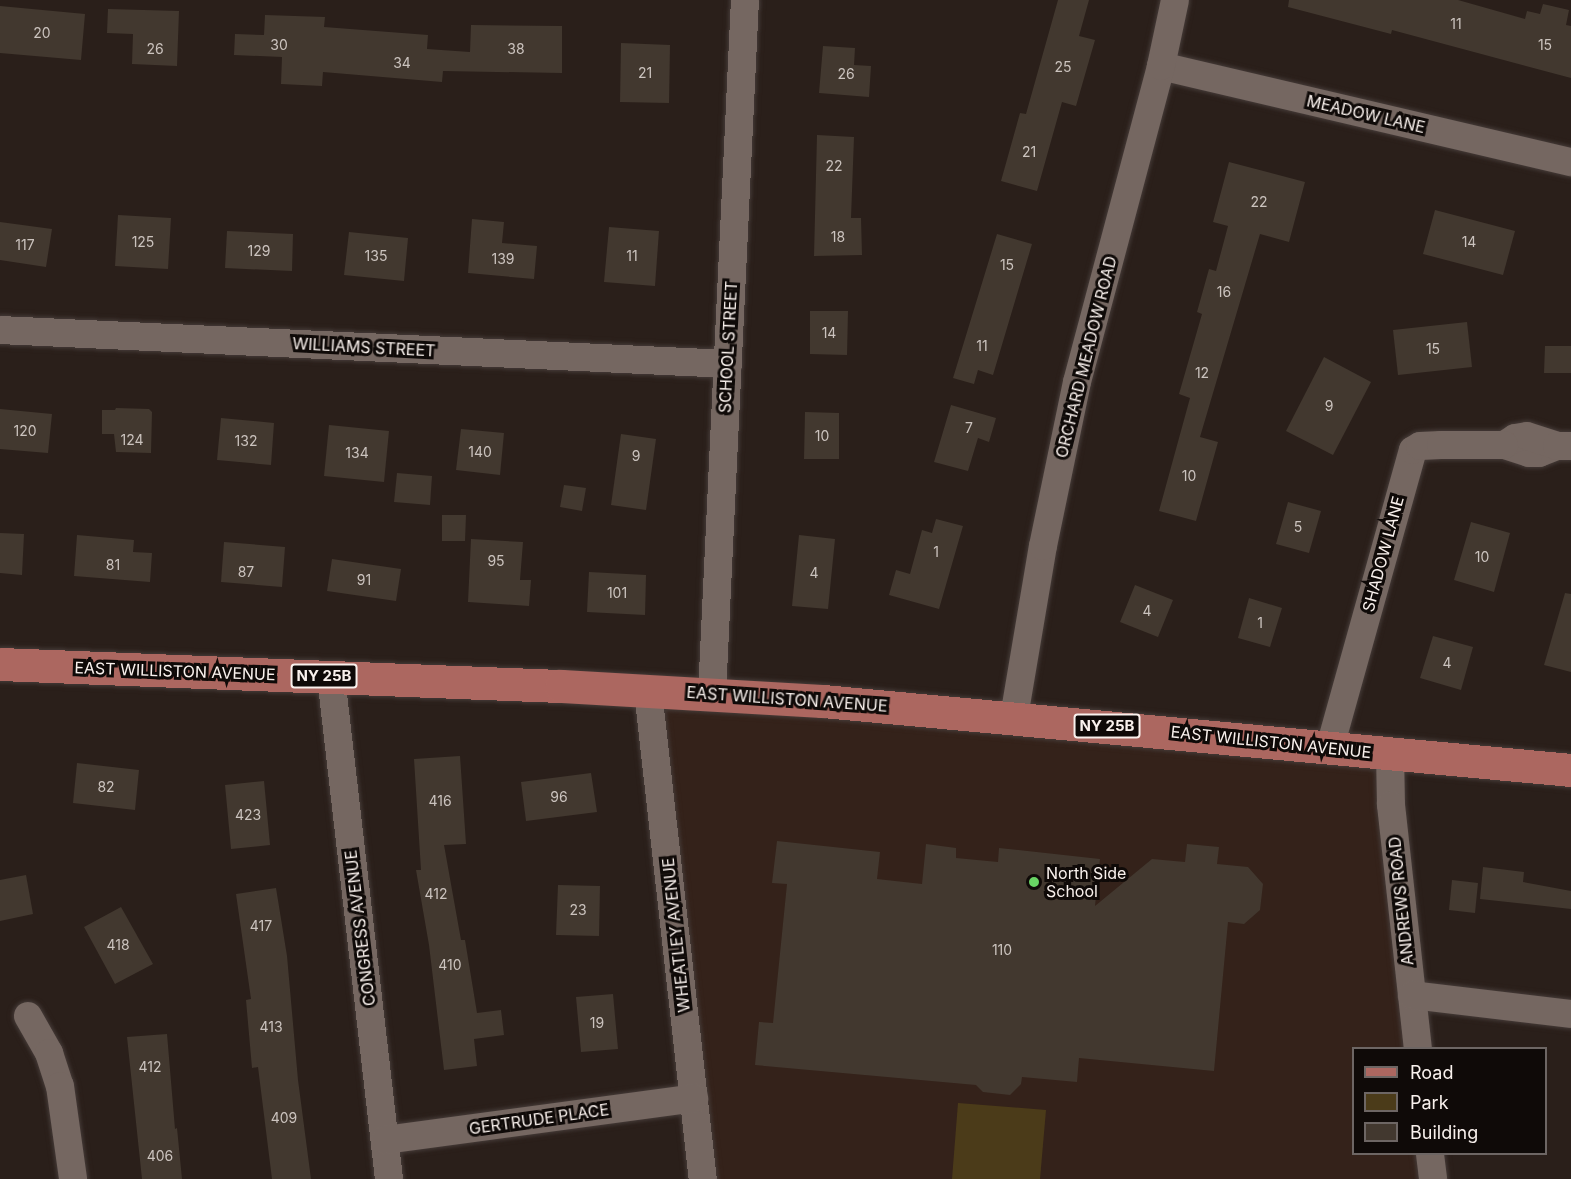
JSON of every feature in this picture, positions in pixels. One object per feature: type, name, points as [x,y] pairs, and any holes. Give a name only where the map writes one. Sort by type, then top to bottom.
[{"type":"main road","name":"EAST WILLISTON AVENUE","points":[[0,664],[712,694],[1014,717],[1571,770]]},
{"type":"street","name":"SCHOOL STREET","points":[[712,694],[745,0]]},
{"type":"street","name":"ORCHARD MEADOW ROAD","points":[[1014,717],[1043,546],[1077,382],[1161,66],[1175,0]]},
{"type":"street","name":"MEADOW LANE","points":[[1161,66],[1571,162]]},
{"type":"street","name":"WILLIAMS STREET","points":[[0,330],[728,364]]},
{"type":"street","name":"SHADOW LANE","points":[[1330,747],[1413,450],[1420,446],[1504,445],[1515,438],[1527,436],[1564,446]]},
{"type":"street","name":"CONGRESS AVENUE","points":[[331,677],[389,1179]]},
{"type":"street","name":"WHEATLEY AVENUE","points":[[648,691],[703,1179]]},
{"type":"street","name":"ANDREWS ROAD","points":[[1390,753],[1390,805],[1418,1047]]},
{"type":"street","points":[[1412,995],[1571,1014]]},
{"type":"street","points":[[28,1016],[49,1053],[60,1086],[73,1179]]},
{"type":"street","name":"GERTRUDE PLACE","points":[[385,1140],[694,1098]]},
{"type":"street","points":[[1430,1155],[1433,1179]]},
{"type":"shaded area","name":"North Side School","points":[[648,691],[1390,753],[1418,1047],[1352,1047],[1352,1155],[1430,1155],[1433,1179],[703,1179]]},
{"type":"green space","points":[[958,1103],[1046,1110],[1040,1179],[952,1179]]},
{"type":"building","points":[[1058,0],[1089,0],[1079,36],[1095,40],[1076,106],[1062,102],[1037,191],[1001,181],[1020,113],[1026,114]]},
{"type":"building","points":[[1289,0],[1458,0],[1525,19],[1527,11],[1540,14],[1543,4],[1569,10],[1566,25],[1571,26],[1571,78],[1392,30],[1391,34],[1288,7]]},
{"type":"building","points":[[0,6],[85,14],[81,60],[0,53]]},
{"type":"building","points":[[108,9],[179,11],[177,66],[132,64],[133,34],[107,33]]},
{"type":"building","points":[[265,15],[325,17],[324,27],[428,35],[427,49],[470,52],[471,25],[562,26],[562,73],[443,71],[442,82],[323,72],[322,86],[281,84],[282,57],[234,55],[235,34],[264,35]]},
{"type":"building","points":[[621,43],[670,45],[669,103],[620,102]]},
{"type":"building","points":[[823,46],[855,48],[854,65],[871,66],[869,97],[819,93]]},
{"type":"building","points":[[817,135],[854,137],[851,218],[861,218],[862,255],[814,256]]},
{"type":"building","points":[[1229,162],[1305,182],[1289,242],[1260,234],[1200,437],[1218,442],[1196,521],[1159,511],[1190,398],[1179,394],[1202,314],[1197,312],[1209,269],[1216,271],[1228,226],[1213,222]]},
{"type":"building","points":[[1435,210],[1515,231],[1503,275],[1423,254]]},
{"type":"building","points":[[118,215],[171,218],[168,269],[115,266]]},
{"type":"building","points":[[472,219],[504,222],[502,243],[537,246],[534,279],[468,273]]},
{"type":"building","points":[[0,222],[52,229],[46,267],[0,260]]},
{"type":"building","points":[[609,227],[659,231],[655,286],[604,282]]},
{"type":"building","points":[[227,231],[293,234],[292,271],[225,268]]},
{"type":"building","points":[[349,232],[408,238],[404,281],[344,275]]},
{"type":"building","points":[[997,234],[1032,244],[993,375],[978,370],[974,384],[953,378]]},
{"type":"building","points":[[810,311],[848,311],[847,355],[810,354]]},
{"type":"building","points":[[1467,322],[1472,367],[1398,375],[1393,330]]},
{"type":"building","points":[[1545,346],[1571,346],[1571,373],[1544,373]]},
{"type":"building","points":[[1324,357],[1371,382],[1333,455],[1286,431]]},
{"type":"building","points":[[951,405],[996,418],[989,442],[978,438],[968,471],[934,462]]},
{"type":"building","points":[[116,408],[149,409],[152,412],[151,453],[116,452],[114,434],[102,434],[102,410],[115,410]]},
{"type":"building","points":[[0,409],[52,414],[48,453],[0,449]]},
{"type":"building","points":[[805,412],[839,413],[839,459],[804,459]]},
{"type":"building","points":[[221,418],[274,423],[271,465],[217,460]]},
{"type":"building","points":[[329,425],[389,431],[384,482],[324,476]]},
{"type":"building","points":[[461,429],[504,433],[500,475],[456,470]]},
{"type":"building","points":[[621,434],[656,439],[646,510],[611,505]]},
{"type":"building","points":[[397,473],[432,476],[430,505],[394,502]]},
{"type":"building","points":[[564,485],[586,488],[582,511],[560,507]]},
{"type":"building","points":[[1288,502],[1321,511],[1309,553],[1276,544]]},
{"type":"building","points":[[442,515],[466,515],[465,541],[442,541]]},
{"type":"building","points":[[936,519],[963,526],[939,609],[889,595],[896,570],[910,574],[922,530],[932,533]]},
{"type":"building","points":[[1471,522],[1510,533],[1494,592],[1454,580]]},
{"type":"building","points":[[0,533],[24,534],[22,575],[0,573]]},
{"type":"building","points":[[77,535],[134,540],[133,552],[152,553],[150,582],[74,576]]},
{"type":"building","points":[[799,535],[835,539],[828,609],[792,606]]},
{"type":"building","points":[[471,539],[523,542],[520,580],[531,580],[529,606],[468,602]]},
{"type":"building","points":[[224,542],[285,547],[282,587],[221,582]]},
{"type":"building","points":[[332,559],[401,569],[396,601],[327,591]]},
{"type":"building","points":[[589,572],[646,575],[645,615],[587,612]]},
{"type":"building","points":[[1135,585],[1173,600],[1158,637],[1120,622]]},
{"type":"building","points":[[1565,593],[1571,594],[1571,672],[1544,665]]},
{"type":"building","points":[[1249,598],[1282,608],[1270,647],[1238,638]]},
{"type":"building","points":[[1433,636],[1473,647],[1461,690],[1420,678]]},
{"type":"building","points":[[460,756],[466,844],[444,845],[461,940],[465,940],[477,1013],[501,1010],[504,1035],[474,1039],[477,1066],[444,1070],[429,945],[416,870],[421,870],[414,759]]},
{"type":"building","points":[[77,763],[139,770],[135,810],[73,803]]},
{"type":"building","points":[[591,773],[597,812],[526,821],[521,782]]},
{"type":"building","points":[[264,781],[270,845],[231,849],[225,785]]},
{"type":"building","points":[[777,841],[880,852],[877,879],[922,884],[926,844],[956,848],[956,858],[998,862],[999,848],[1100,859],[1095,906],[1152,859],[1185,862],[1187,844],[1219,847],[1217,864],[1248,867],[1263,884],[1260,910],[1244,924],[1228,922],[1214,1071],[1079,1058],[1077,1082],[1022,1077],[1021,1084],[1010,1095],[983,1092],[976,1085],[755,1065],[759,1022],[773,1023],[787,884],[772,883]]},
{"type":"building","points":[[1483,867],[1524,872],[1523,882],[1571,891],[1571,909],[1480,899]]},
{"type":"building","points":[[26,875],[33,914],[0,921],[0,880]]},
{"type":"building","points":[[1452,880],[1478,883],[1475,913],[1449,910]]},
{"type":"building","points":[[558,885],[600,886],[599,936],[556,935]]},
{"type":"building","points":[[276,888],[287,956],[298,1080],[311,1179],[272,1179],[258,1067],[252,1068],[246,1000],[251,999],[236,894]]},
{"type":"building","points":[[121,907],[153,964],[115,984],[84,927]]},
{"type":"building","points":[[613,994],[618,1049],[581,1052],[576,997]]},
{"type":"building","points":[[167,1034],[175,1129],[177,1128],[182,1179],[142,1179],[127,1037]]},
{"type":"place","name":"North Side School","points":[[1034,882]]}]
